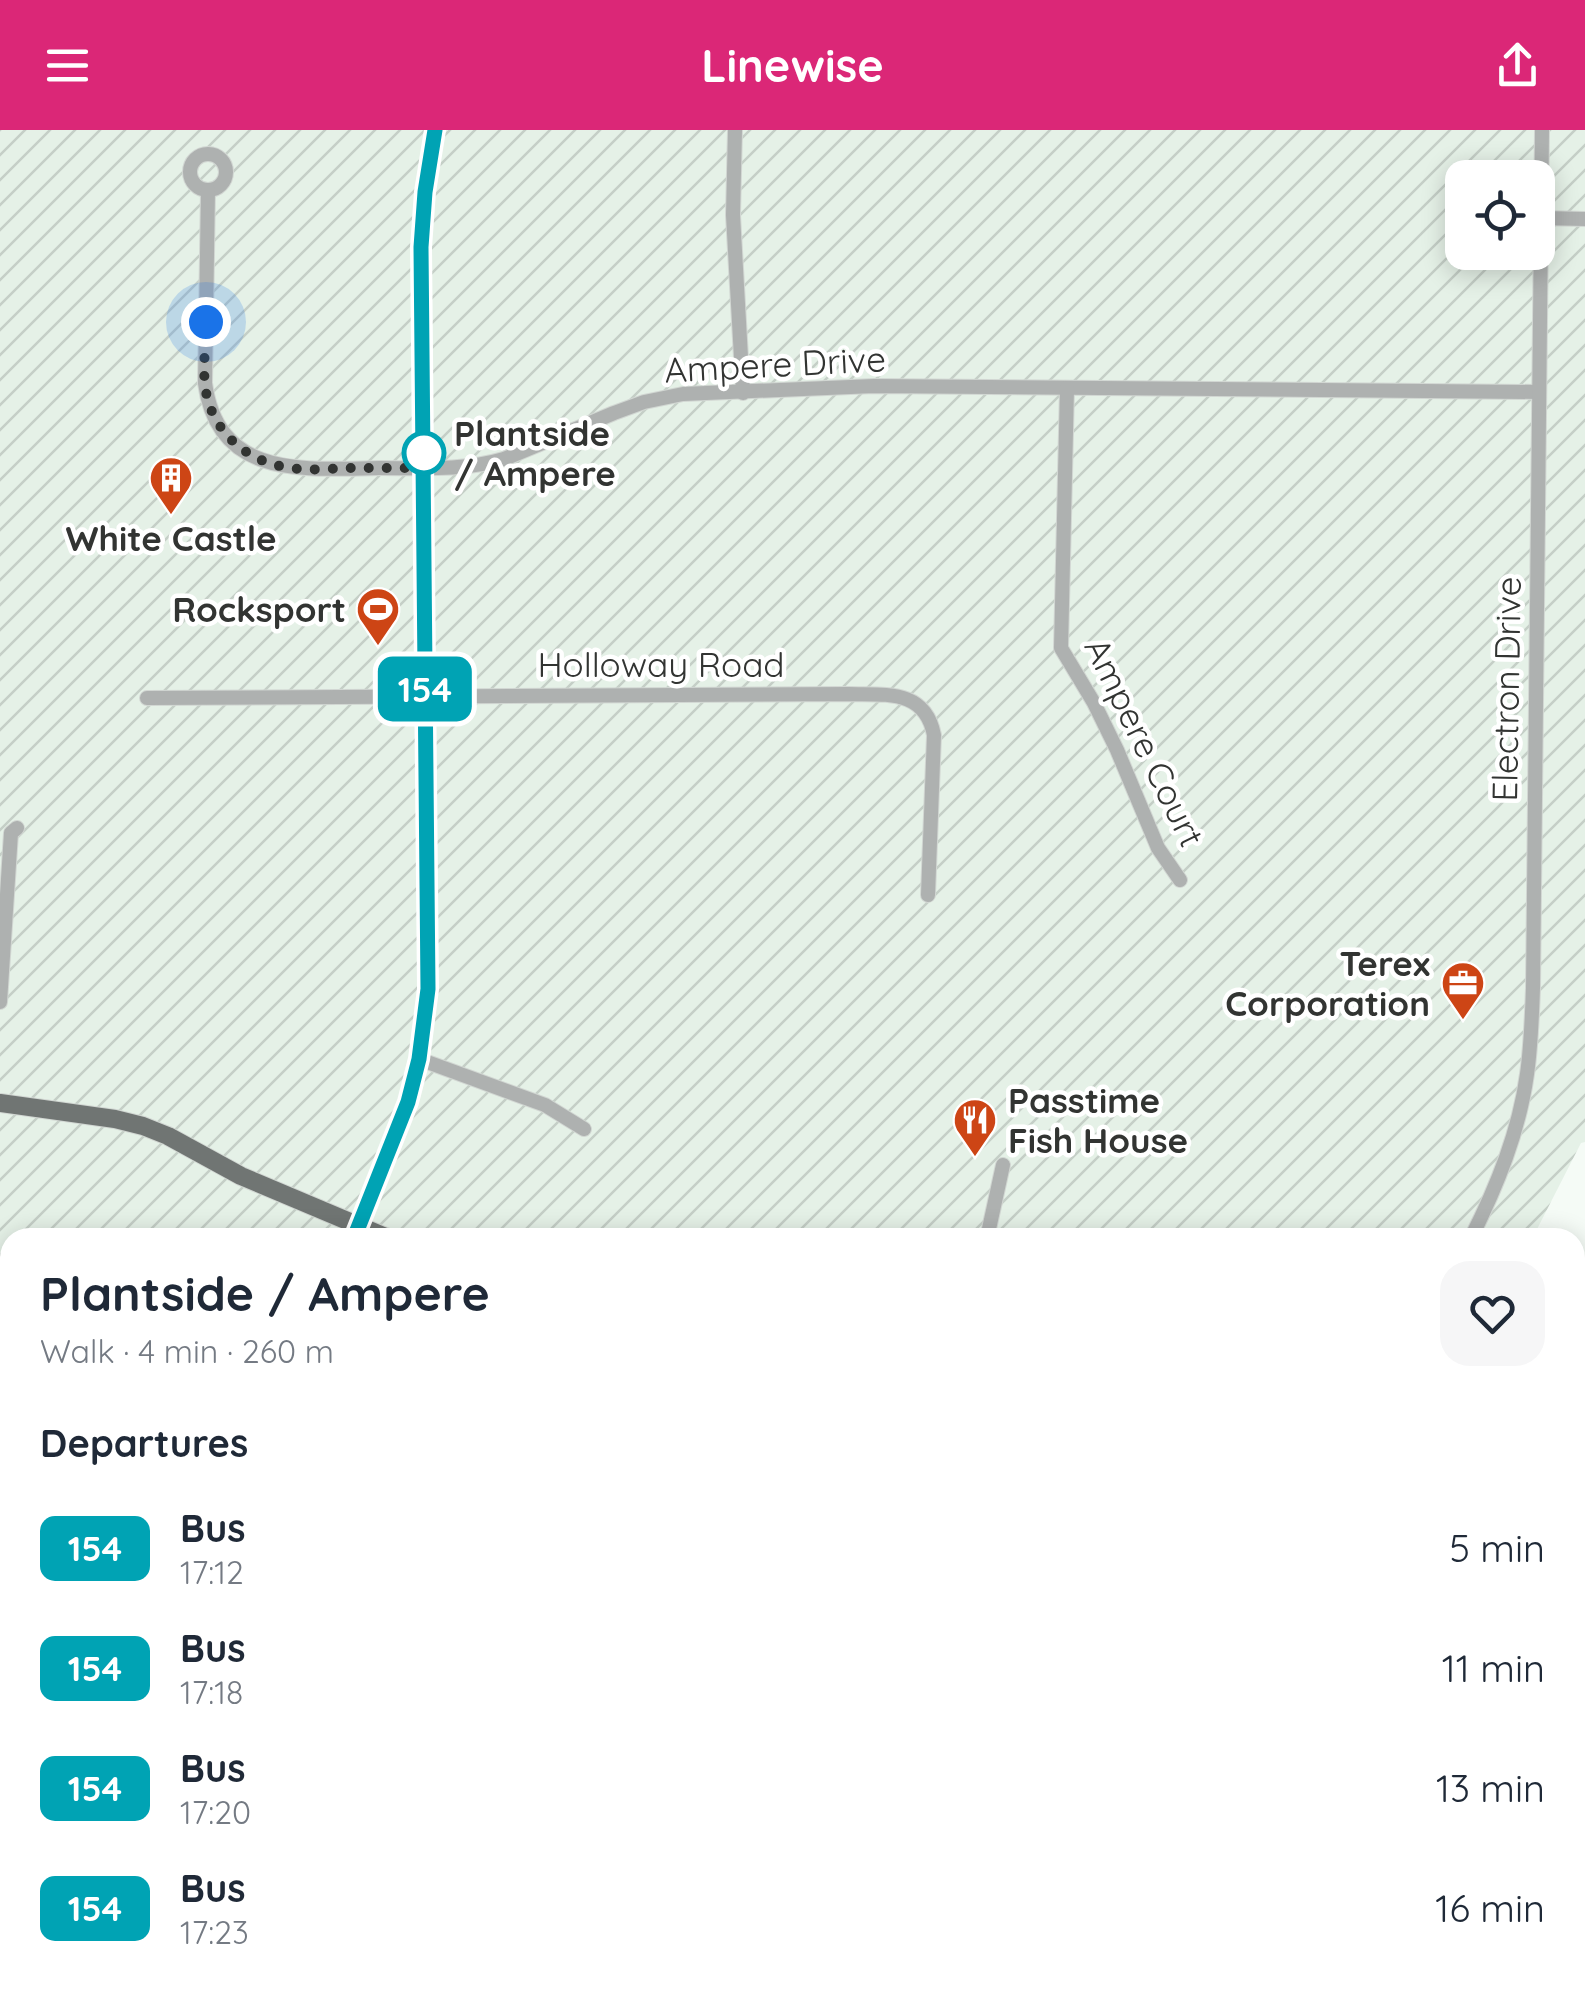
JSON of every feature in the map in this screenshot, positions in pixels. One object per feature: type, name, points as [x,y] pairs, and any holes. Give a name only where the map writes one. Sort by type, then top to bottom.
[{"type":"main road","points":[[0,1103],[143,1126],[348,1228]]},
{"type":"street","points":[[358,1228],[400,1125],[424,1026],[428,964],[421,247],[435,130]]},
{"type":"street","points":[[735,130],[733,216],[743,393]]},
{"type":"street","name":"Electron Drive","points":[[1542,130],[1542,160]]},
{"type":"street","name":"Ampere Drive","points":[[208,190],[205,383],[209,403],[220,426],[238,446],[282,467],[462,467],[498,460],[614,412],[666,396],[874,386],[1540,392]]},
{"type":"street","points":[[1555,218],[1585,219]]},
{"type":"street","name":"Electron Drive","points":[[1476,1228],[1502,1170],[1515,1128],[1531,1041],[1541,270]]},
{"type":"street","name":"Ampere Court","points":[[1067,388],[1061,648],[1117,750],[1158,848],[1180,880]]},
{"type":"street","name":"Holloway Road","points":[[146,698],[849,694],[904,697],[928,716],[934,735],[928,895]]},
{"type":"street","points":[[0,1002],[11,833],[17,828]]},
{"type":"street","points":[[419,1059],[545,1105],[584,1129]]},
{"type":"street","points":[[989,1228],[1003,1165]]},
{"type":"shaded area","points":[[0,130],[1585,130],[1585,1142],[1581,1143],[1538,1228],[0,1228]]},
{"type":"bus line","name":"154","points":[[357,1228],[408,1102],[419,1059],[428,989],[421,247],[435,130]]},
{"type":"place","name":"Plantside / Ampere","points":[[424,453]]},
{"type":"place","name":"White Castle","points":[[171,516]]},
{"type":"place","name":"Rocksport","points":[[378,647]]},
{"type":"place","name":"Terex Corporation","points":[[1463,1021]]},
{"type":"place","name":"Passtime Fish House","points":[[975,1158]]},
{"type":"route","points":[[206,322],[205,383],[212,412],[230,438],[252,456],[296,469],[424,468],[424,453]]}]
